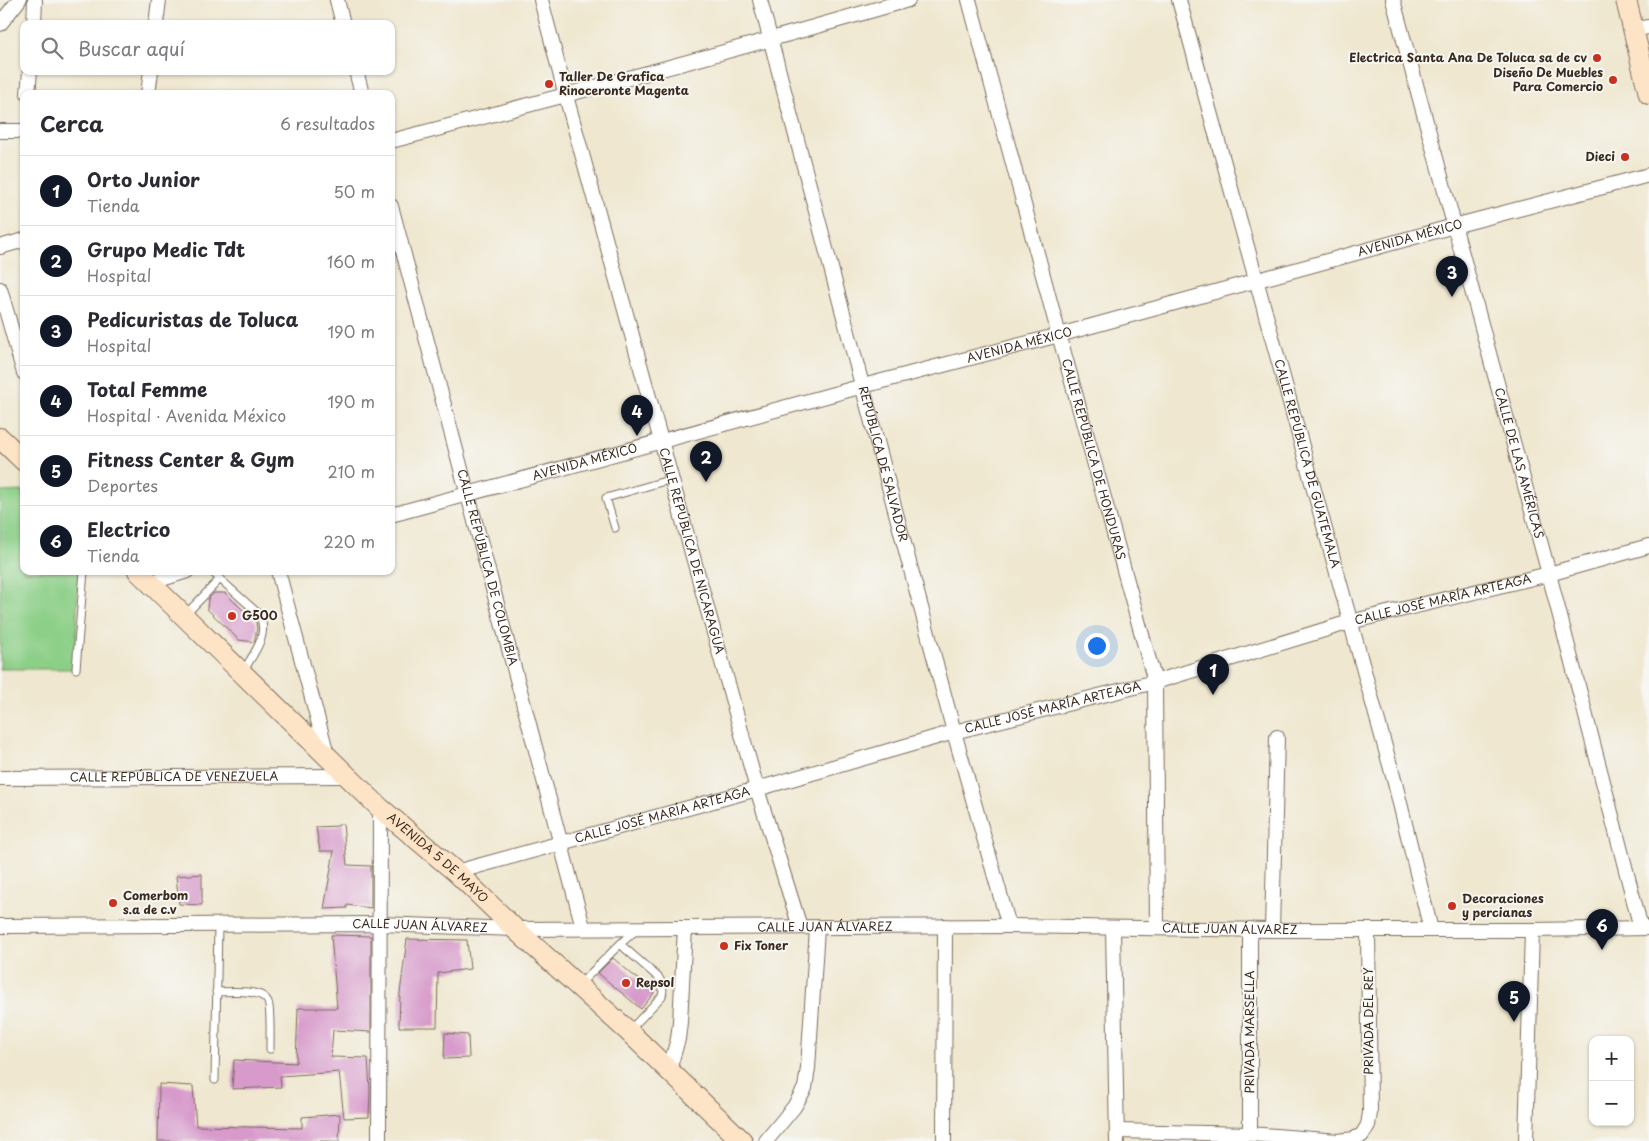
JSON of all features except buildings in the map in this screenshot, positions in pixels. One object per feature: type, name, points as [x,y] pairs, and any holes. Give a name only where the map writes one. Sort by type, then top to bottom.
[{"type":"main road","points":[[1626,0],[1642,28],[1649,94]]},
{"type":"main road","points":[[0,438],[20,457]]},
{"type":"main road","name":"AVENIDA 5 DE MAYO","points":[[143,577],[380,808],[456,872],[515,929],[628,1031],[742,1141]]},
{"type":"street","points":[[0,24],[19,0]]},
{"type":"street","points":[[34,20],[35,0]]},
{"type":"street","points":[[157,20],[160,0]]},
{"type":"street","points":[[337,0],[343,20]]},
{"type":"street","name":"CALLE REPÚBLICA DE NICARAGUA","points":[[542,0],[566,96],[757,789],[800,927]]},
{"type":"street","name":"REPÚBLICA DE SALVADOR","points":[[760,0],[954,732],[1009,926]]},
{"type":"street","points":[[395,140],[566,96],[908,0]]},
{"type":"street","name":"CALLE REPÚBLICA DE HONDURAS","points":[[969,0],[1059,336],[1155,682],[1156,928]]},
{"type":"street","name":"CALLE REPÚBLICA DE GUATEMALA","points":[[1179,0],[1258,280],[1396,788],[1431,930]]},
{"type":"street","name":"CALLE DE LAS AMÉRICAS","points":[[1393,0],[1645,928]]},
{"type":"street","points":[[28,90],[30,75]]},
{"type":"street","points":[[148,90],[150,75]]},
{"type":"street","points":[[357,75],[361,90]]},
{"type":"street","points":[[0,131],[20,131]]},
{"type":"street","name":"AVENIDA MÉXICO","points":[[395,513],[863,386],[1059,336],[1454,226],[1649,175]]},
{"type":"street","name":"CALLE REPÚBLICA DE COLOMBIA","points":[[395,221],[583,927]]},
{"type":"street","points":[[0,247],[20,241]]},
{"type":"street","points":[[0,289],[20,359]]},
{"type":"street","name":"CALLE JOSÉ MARÍA ARTEAGA","points":[[456,872],[757,789],[954,732],[1155,682],[1350,622],[1549,574],[1649,546]]},
{"type":"street","points":[[143,577],[158,575]]},
{"type":"street","points":[[279,575],[327,757]]},
{"type":"street","points":[[1272,930],[1277,737]]},
{"type":"street","name":"CALLE REPÚBLICA DE VENEZUELA","points":[[0,778],[348,776]]},
{"type":"street","points":[[380,808],[380,1141]]},
{"type":"street","name":"CALLE JUAN ÁLVAREZ","points":[[0,926],[380,924],[515,929],[583,927],[637,929],[945,926],[1272,930],[1645,928]]},
{"type":"street","points":[[944,1141],[945,926]]},
{"type":"street","points":[[669,1070],[678,1039],[680,1022],[684,928]]},
{"type":"street","points":[[766,1141],[794,1107],[805,1088],[817,928]]},
{"type":"street","points":[[1113,928],[1117,1136],[1250,1134]]},
{"type":"street","name":"PRIVADA MARSELLA","points":[[1250,929],[1250,1134]]},
{"type":"street","name":"PRIVADA DEL REY","points":[[1250,1134],[1338,1141],[1354,1139],[1362,1135],[1368,1125],[1370,1113],[1368,930]]},
{"type":"street","points":[[1526,1141],[1532,930]]},
{"type":"lane","points":[[614,528],[606,498],[673,479]]},
{"type":"lane","points":[[76,669],[84,575]]},
{"type":"lane","points":[[216,575],[259,614],[263,622],[264,630],[261,638],[242,673]]},
{"type":"lane","points":[[184,616],[220,579]]},
{"type":"lane","points":[[215,1080],[218,925]]},
{"type":"lane","points":[[578,986],[637,929]]},
{"type":"lane","points":[[620,944],[659,978],[664,990],[662,996],[628,1031]]},
{"type":"lane","points":[[216,992],[252,992],[262,995],[269,1002],[270,1050]]},
{"type":"green space","points":[[20,491],[20,575],[78,575],[76,669],[0,669],[0,492]]},
{"type":"place","name":"Electrica Santa Ana De Toluca sa de cv","points":[[1597,58]]},
{"type":"place","name":"Diseño De Muebles Para Comercio","points":[[1613,80]]},
{"type":"place","name":"Taller De Grafica Rinoceronte Magenta","points":[[549,84]]},
{"type":"place","name":"Dieci","points":[[1625,157]]},
{"type":"place","name":"Pedicuristas de Toluca","points":[[1452,297]]},
{"type":"place","name":"Total Femme","points":[[637,436]]},
{"type":"place","name":"Grupo Medic Tdt","points":[[706,482]]},
{"type":"place","name":"G500","points":[[232,616]]},
{"type":"place","name":"Orto Junior","points":[[1213,695]]},
{"type":"place","name":"Comerbom s.a de c.v","points":[[113,903]]},
{"type":"place","name":"Decoraciones y percianas","points":[[1452,906]]},
{"type":"place","name":"Fix Toner","points":[[724,946]]},
{"type":"place","name":"Electrico","points":[[1602,950]]},
{"type":"place","name":"Repsol","points":[[626,983]]},
{"type":"place","name":"Fitness Center & Gym","points":[[1514,1022]]}]
